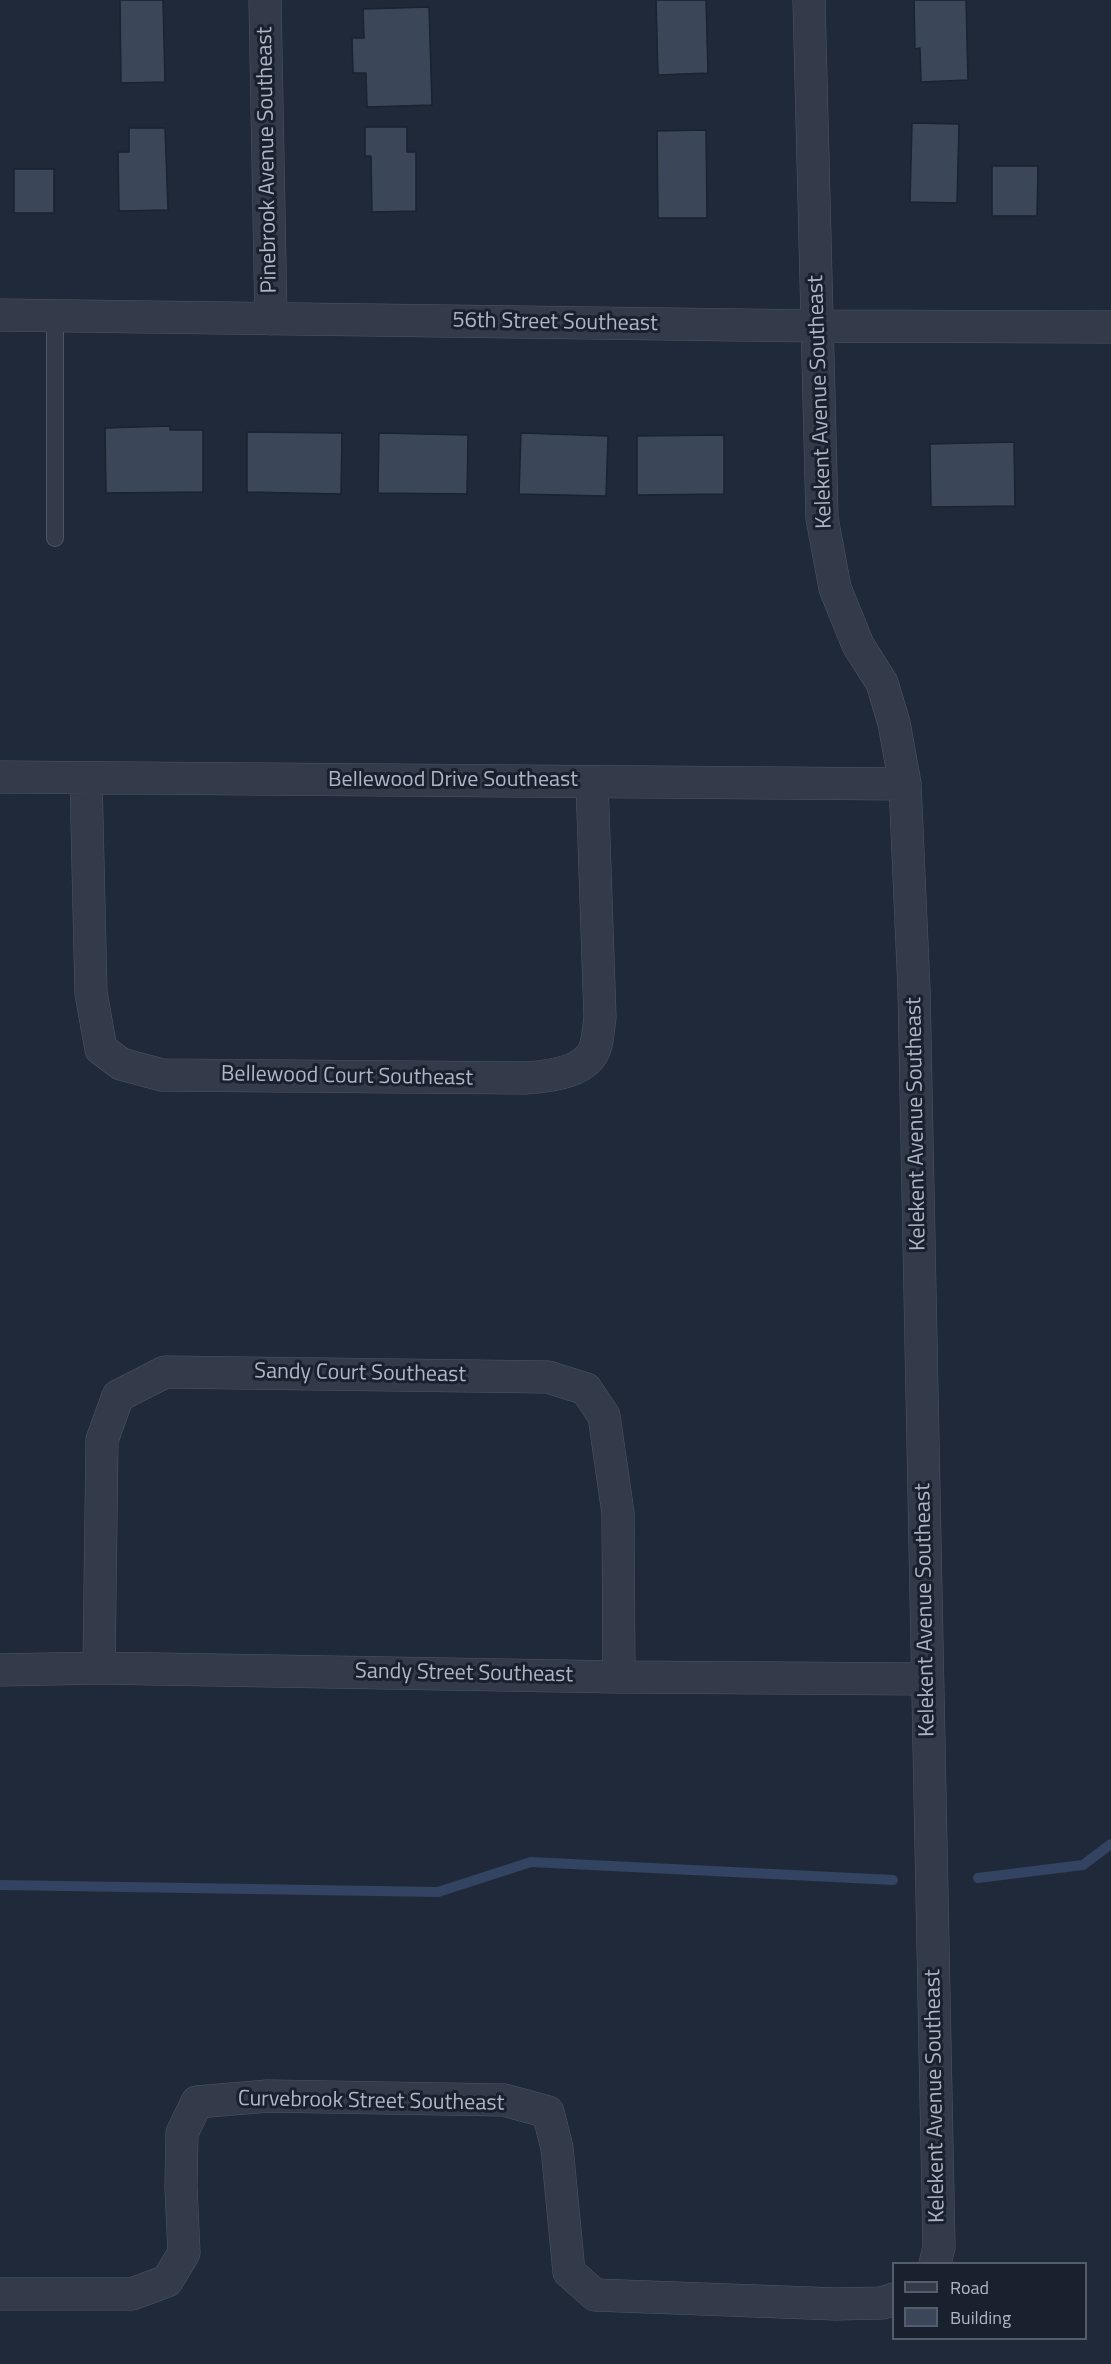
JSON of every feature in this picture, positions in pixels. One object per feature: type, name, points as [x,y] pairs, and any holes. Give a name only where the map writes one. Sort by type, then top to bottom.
[{"type":"street","name":"Pinebrook Avenue Southeast","points":[[265,0],[271,319]]},
{"type":"street","name":"Kelekent Avenue Southeast","points":[[809,0],[822,518],[835,588],[858,645],[882,683],[894,723],[905,784],[914,990],[938,2127],[939,2247],[935,2262]]},
{"type":"street","name":"56th Street Southeast","points":[[0,315],[816,326],[1111,327]]},
{"type":"street","name":"Bellewood Drive Southeast","points":[[0,777],[905,784]]},
{"type":"street","name":"Bellewood Court Southeast","points":[[86,778],[92,993],[101,1049],[122,1064],[162,1075],[526,1078],[555,1076],[582,1064],[596,1048],[600,1017],[592,782]]},
{"type":"street","name":"Sandy Court Southeast","points":[[99,1668],[102,1440],[118,1396],[165,1372],[548,1377],[586,1389],[604,1416],[618,1513],[619,1677]]},
{"type":"street","name":"Sandy Street Southeast","points":[[0,1670],[99,1668],[619,1677],[927,1679]]},
{"type":"street","name":"Curvebrook Street Southeast","points":[[0,2294],[132,2294],[167,2281],[184,2253],[181,2187],[183,2133],[197,2102],[268,2096],[504,2100],[548,2112],[557,2148],[569,2272],[595,2295],[836,2304],[882,2303],[892,2300]]},
{"type":"lane","points":[[55,316],[55,538]]},
{"type":"building","points":[[120,0],[163,0],[165,82],[121,83]]},
{"type":"building","points":[[656,0],[706,0],[708,73],[658,75]]},
{"type":"building","points":[[914,0],[966,0],[968,80],[921,82],[920,48],[915,49]]},
{"type":"building","points":[[429,7],[432,105],[367,107],[366,73],[353,73],[352,38],[364,38],[363,9]]},
{"type":"building","points":[[912,123],[959,124],[957,203],[910,202]]},
{"type":"building","points":[[365,127],[407,127],[407,152],[416,152],[416,211],[372,212],[371,156],[365,156]]},
{"type":"building","points":[[129,128],[165,128],[168,210],[119,211],[118,152],[129,152]]},
{"type":"building","points":[[706,130],[707,218],[658,218],[657,131]]},
{"type":"building","points":[[992,166],[1038,166],[1037,216],[992,216]]},
{"type":"building","points":[[14,169],[54,169],[54,213],[14,213]]},
{"type":"building","points":[[170,426],[170,430],[203,430],[203,492],[106,493],[105,428]]},
{"type":"building","points":[[247,432],[342,433],[341,494],[247,492]]},
{"type":"building","points":[[379,433],[468,435],[467,494],[378,493]]},
{"type":"building","points":[[521,433],[608,436],[606,496],[519,494]]},
{"type":"building","points":[[724,435],[724,494],[637,495],[637,436]]},
{"type":"building","points":[[1014,442],[1015,506],[931,507],[930,444]]},
{"type":"waterway","points":[[978,1878],[1083,1865],[1111,1844]]},
{"type":"waterway","points":[[0,1885],[438,1892],[531,1862],[893,1880]]}]
